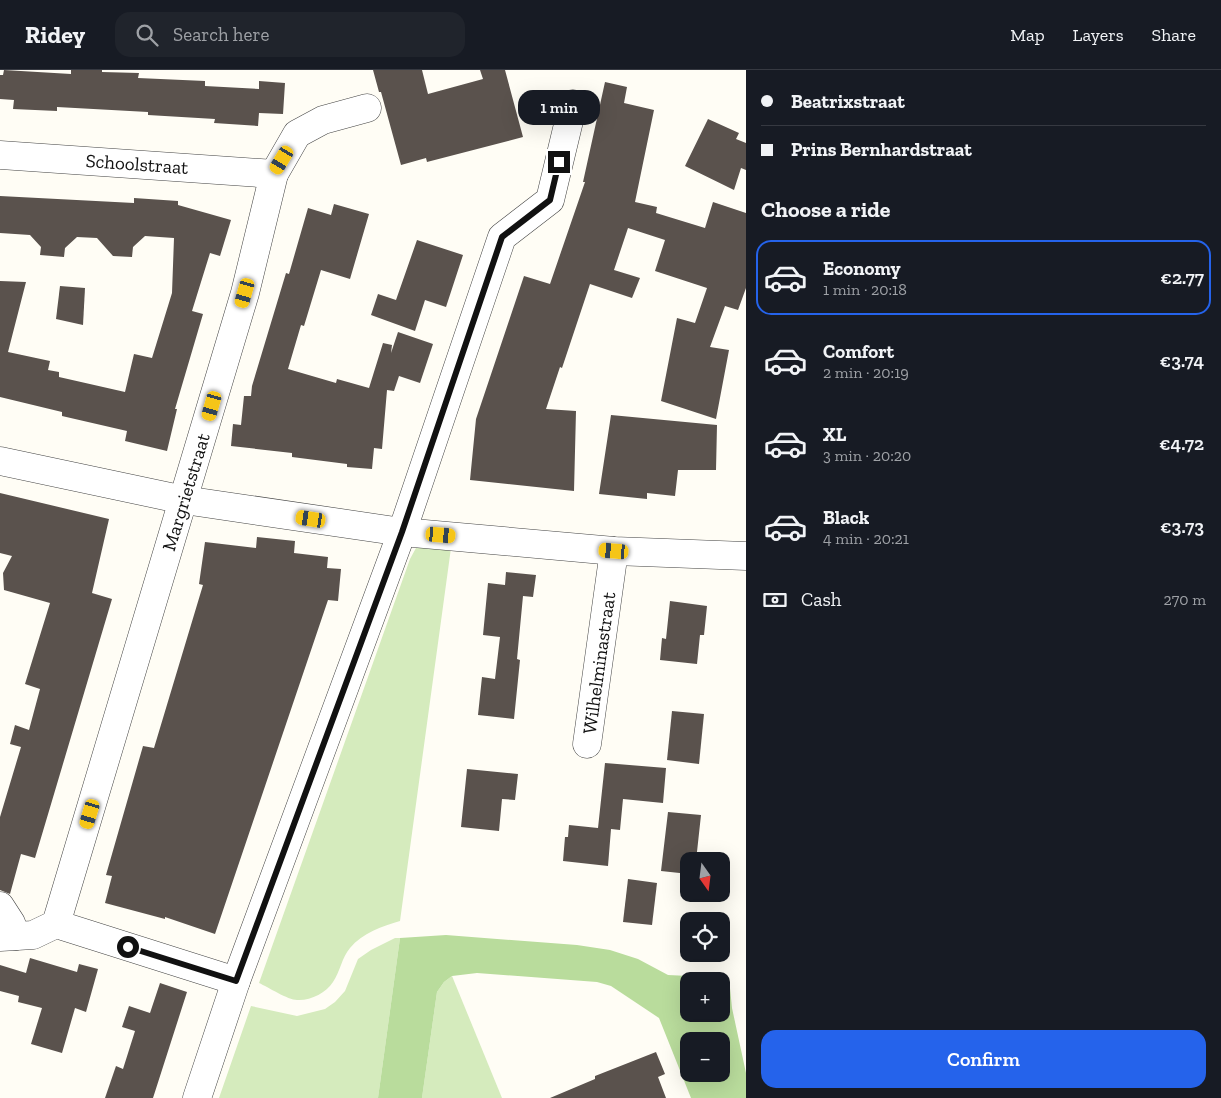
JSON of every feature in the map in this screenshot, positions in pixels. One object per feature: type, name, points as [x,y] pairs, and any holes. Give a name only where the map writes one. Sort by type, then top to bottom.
[{"type":"street","points":[[197,1098],[236,981],[402,532],[502,237],[550,200],[572,104]]},
{"type":"street","name":"Margrietstraat","points":[[56,924],[245,293],[274,174],[297,134],[323,120],[367,108]]},
{"type":"street","name":"Schoolstraat","points":[[0,155],[274,174]]},
{"type":"street","points":[[0,461],[184,500],[402,532],[614,551],[746,556]]},
{"type":"street","name":"Wilhelminastraat","points":[[587,744],[614,551]]},
{"type":"street","points":[[0,906],[11,923],[8,937],[33,935],[56,924],[236,981]]},
{"type":"green space","points":[[422,545],[451,548],[400,921],[360,938],[345,956],[333,982],[322,993],[312,998],[293,999],[283,996],[259,983],[410,559],[416,548]]},
{"type":"green space","points":[[446,935],[577,945],[610,950],[638,959],[668,975],[680,976],[680,1022],[730,1022],[730,988],[732,1008],[746,1073],[746,1098],[691,1098],[685,1082],[730,1082],[730,1032],[680,1032],[680,1070],[659,1018],[611,986],[597,982],[477,973],[452,976],[444,982],[437,992],[422,1098],[378,1098],[400,938]]},
{"type":"green space","points":[[395,938],[400,938],[378,1098],[219,1098],[251,1006],[297,1016],[325,1009],[345,991],[358,959]]},
{"type":"green space","points":[[452,976],[502,1098],[422,1098],[437,992],[444,982]]},
{"type":"building","points":[[4,70],[71,74],[71,70],[102,70],[102,72],[139,73],[138,78],[205,81],[205,86],[259,89],[259,81],[285,83],[283,114],[259,113],[258,126],[214,123],[215,119],[148,115],[148,112],[57,107],[57,111],[13,109],[14,100],[0,99],[0,75],[3,75]]},
{"type":"building","points":[[373,70],[422,70],[428,94],[483,79],[480,70],[505,70],[523,137],[427,162],[426,158],[401,165]]},
{"type":"building","points":[[605,82],[627,87],[624,103],[654,110],[635,202],[657,207],[656,213],[705,228],[713,202],[746,213],[746,288],[738,310],[725,306],[710,347],[729,350],[716,419],[661,401],[677,318],[695,323],[707,288],[655,271],[665,240],[628,228],[614,270],[640,278],[632,298],[590,284],[546,409],[576,411],[574,491],[470,480],[476,419],[524,276],[550,284],[585,182],[583,182]]},
{"type":"building","points":[[708,119],[739,133],[736,139],[746,143],[746,170],[741,168],[734,190],[685,166]]},
{"type":"building","points":[[0,196],[134,203],[134,198],[178,201],[178,205],[231,220],[220,256],[210,253],[192,311],[203,314],[175,409],[177,409],[167,451],[125,441],[127,431],[62,416],[62,412],[0,397],[0,281],[26,282],[8,352],[50,361],[48,370],[59,372],[59,377],[125,392],[134,354],[152,358],[172,293],[174,238],[145,236],[133,247],[132,257],[113,256],[97,238],[77,237],[65,248],[64,257],[40,255],[41,247],[30,235],[0,233]]},
{"type":"building","points":[[334,204],[369,214],[350,279],[321,270],[304,326],[301,325],[288,369],[336,383],[337,379],[369,388],[383,343],[392,345],[391,353],[398,332],[433,344],[420,383],[399,376],[394,391],[387,390],[382,449],[374,448],[372,469],[347,467],[347,464],[292,457],[292,453],[231,446],[233,424],[241,425],[244,396],[251,396],[252,386],[286,273],[289,274],[308,208],[331,215]]},
{"type":"building","points":[[417,240],[463,255],[446,307],[425,300],[415,331],[371,315],[378,294],[396,300]]},
{"type":"building","points":[[60,286],[85,288],[83,325],[56,319]]},
{"type":"building","points":[[611,415],[717,425],[716,470],[678,470],[675,496],[647,493],[647,499],[599,494]]},
{"type":"building","points":[[0,493],[109,519],[92,593],[112,599],[35,858],[21,854],[10,894],[0,890],[0,817],[21,747],[10,744],[15,725],[29,730],[40,689],[25,684],[50,603],[4,590],[3,573],[12,556],[0,553]]},
{"type":"building","points":[[257,537],[295,541],[294,553],[328,557],[327,568],[341,569],[338,601],[328,600],[215,934],[165,917],[165,919],[105,903],[112,876],[106,875],[143,746],[154,748],[203,585],[199,584],[205,542],[256,548]]},
{"type":"building","points":[[506,572],[536,575],[533,597],[523,596],[517,659],[520,660],[514,719],[478,715],[482,677],[495,679],[500,637],[483,635],[488,583],[505,585]]},
{"type":"building","points":[[670,601],[707,606],[704,635],[700,635],[697,664],[660,660],[662,638],[666,639]]},
{"type":"building","points":[[672,711],[704,714],[699,764],[667,760]]},
{"type":"building","points":[[605,763],[666,768],[663,803],[623,799],[620,830],[611,829],[608,866],[563,861],[565,837],[568,837],[569,825],[598,828]]},
{"type":"building","points":[[467,769],[518,774],[515,800],[502,799],[499,831],[461,827]]},
{"type":"building","points":[[668,812],[701,815],[697,852],[680,852],[680,873],[661,871]]},
{"type":"building","points":[[628,879],[657,883],[652,925],[623,922]]},
{"type":"building","points":[[30,958],[77,972],[79,964],[98,969],[86,1012],[75,1008],[62,1053],[31,1044],[42,1008],[18,1002],[19,996],[0,991],[0,965],[26,973]]},
{"type":"building","points":[[160,983],[187,992],[153,1098],[105,1098],[116,1066],[123,1069],[135,1031],[122,1027],[129,1006],[150,1013]]},
{"type":"building","points":[[656,1052],[665,1074],[658,1077],[666,1098],[550,1098],[595,1079],[595,1076]]},
{"type":"route","points":[[128,947],[236,981],[402,532],[502,237],[550,200],[559,162]]}]
